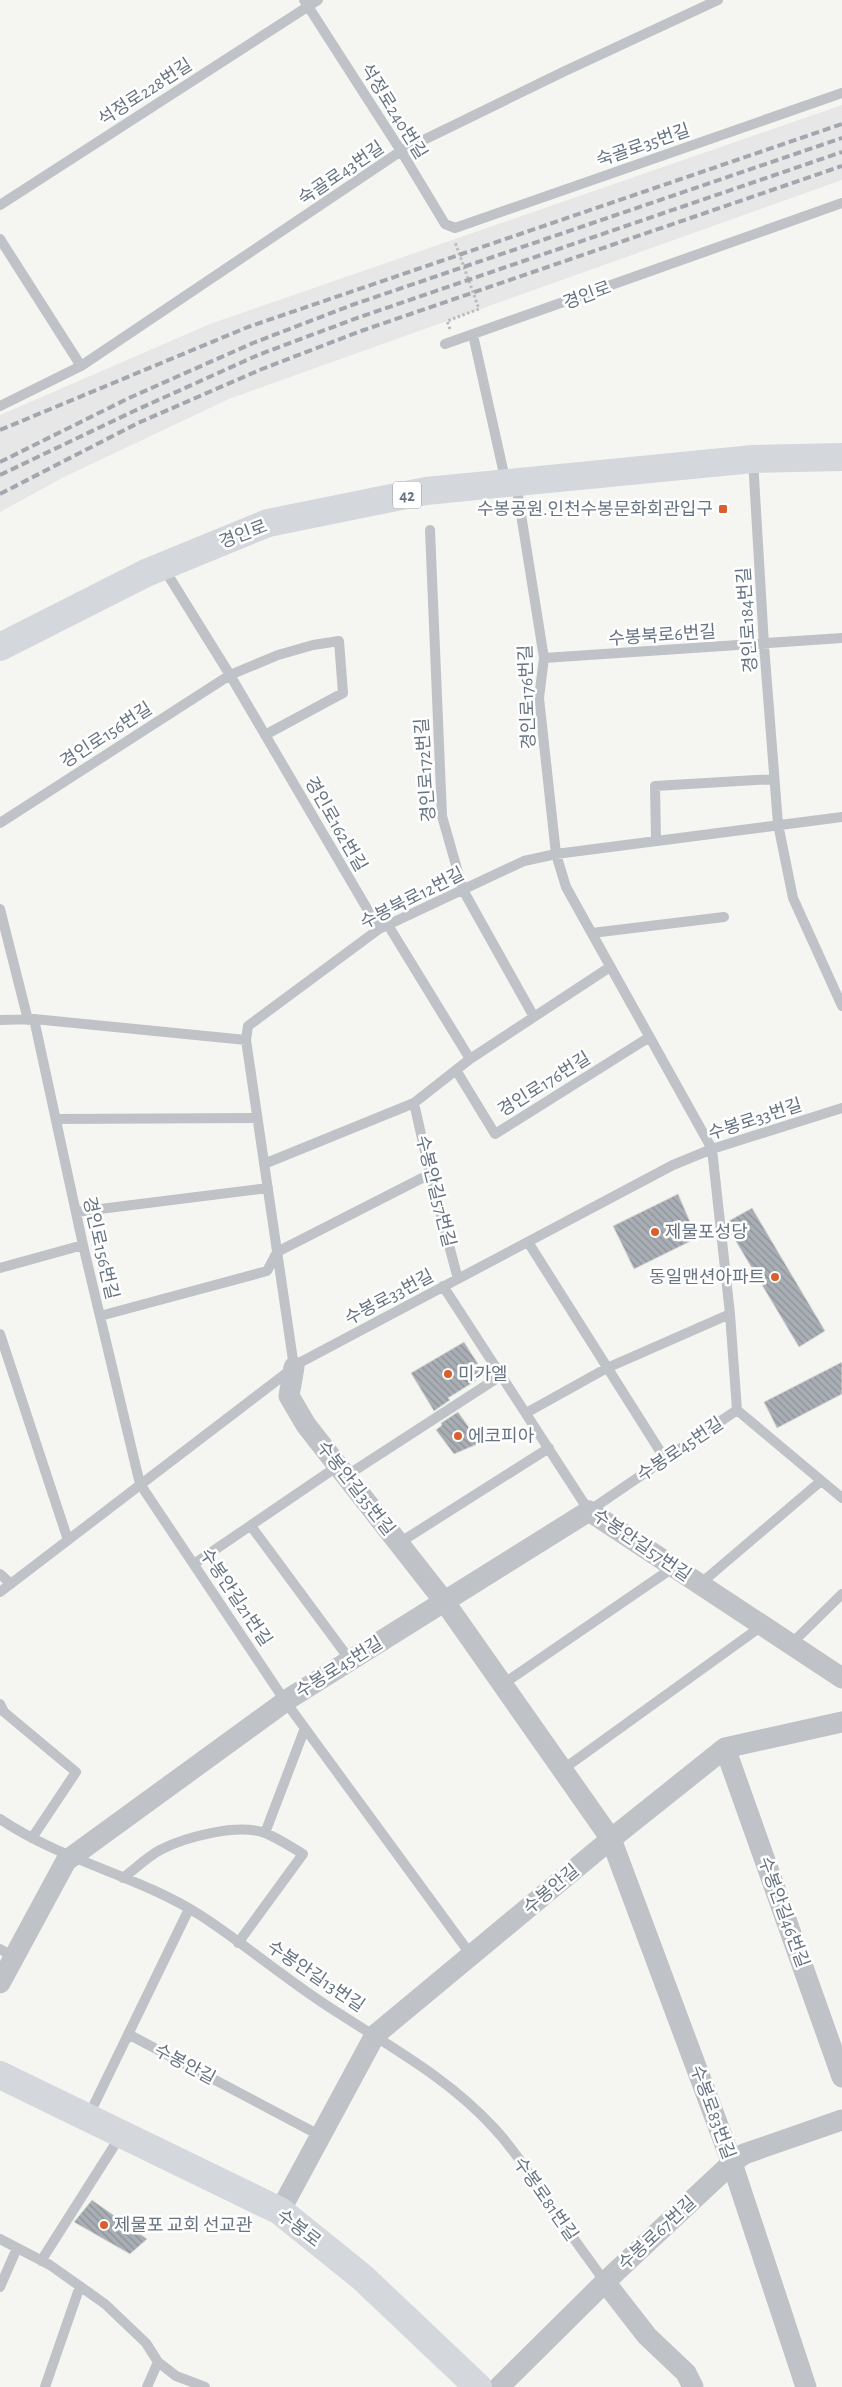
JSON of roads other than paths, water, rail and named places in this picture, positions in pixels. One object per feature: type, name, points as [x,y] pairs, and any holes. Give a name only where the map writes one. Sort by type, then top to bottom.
[{"type":"main road","name":"경인로","points":[[0,647],[163,566],[268,523],[426,491],[753,459],[842,457]]},
{"type":"main road","name":"수봉로","points":[[0,2076],[280,2212],[362,2278],[478,2387]]},
{"type":"street","name":"수봉안길35번길","points":[[294,1367],[289,1396],[306,1425],[444,1601],[611,1839]]},
{"type":"street","name":"수봉안길57번길","points":[[589,1511],[842,1678]]},
{"type":"street","name":"수봉로45번길","points":[[0,1983],[7,1953],[66,1861],[285,1701],[589,1511]]},
{"type":"street","name":"수봉안길","points":[[280,2212],[376,2035],[611,1839],[726,1748],[842,1722]]},
{"type":"street","name":"수봉안길46번길","points":[[726,1748],[842,2076]]},
{"type":"street","name":"수봉로83번길","points":[[611,1839],[732,2163],[806,2387]]},
{"type":"street","name":"수봉로67번길","points":[[499,2387],[605,2282],[732,2163],[744,2154],[842,2120]]},
{"type":"street","name":"수봉로81번길","points":[[605,2282],[647,2336],[686,2372],[693,2387]]},
{"type":"lane","points":[[306,3],[318,0]]},
{"type":"lane","name":"숙골로43번길","points":[[0,406],[81,366],[401,151],[564,71],[716,0]]},
{"type":"lane","name":"석정로240번길","points":[[306,3],[401,151],[445,224],[454,233]]},
{"type":"lane","name":"석정로228번길","points":[[0,205],[306,3]]},
{"type":"lane","name":"숙골로35번길","points":[[454,233],[842,93]]},
{"type":"lane","name":"경인로","points":[[445,344],[842,203]]},
{"type":"lane","points":[[0,239],[81,366]]},
{"type":"lane","points":[[473,335],[511,483]]},
{"type":"lane","name":"경인로184번길","points":[[753,459],[764,644],[778,824],[793,898],[842,1006]]},
{"type":"lane","name":"경인로176번길","points":[[511,483],[544,658],[539,698],[556,854],[566,887],[648,1038],[712,1149]]},
{"type":"lane","name":"경인로172번길","points":[[430,530],[442,816],[463,890],[534,1017]]},
{"type":"lane","name":"경인로162번길","points":[[163,566],[383,927],[470,1059]]},
{"type":"lane","name":"수봉북로6번길","points":[[544,658],[842,638]]},
{"type":"lane","points":[[230,675],[278,655],[313,645],[340,641],[342,693],[265,735]]},
{"type":"lane","name":"경인로156번길","points":[[0,823],[230,675]]},
{"type":"lane","points":[[656,840],[655,786],[774,779]]},
{"type":"lane","name":"수봉북로12번길","points":[[246,1040],[248,1026],[257,1018],[383,927],[524,861],[556,854],[656,840],[842,817]]},
{"type":"lane","name":"경인로156번길","points":[[0,909],[56,1119],[83,1245],[140,1484]]},
{"type":"lane","points":[[592,933],[724,917]]},
{"type":"lane","points":[[264,1164],[414,1103],[470,1059],[610,967]]},
{"type":"lane","points":[[0,1020],[31,1020],[246,1040]]},
{"type":"lane","name":"경인로176번길","points":[[456,1070],[495,1134],[648,1038]]},
{"type":"lane","name":"수봉안길35번길","points":[[246,1040],[294,1367]]},
{"type":"lane","name":"수봉안길57번길","points":[[414,1103],[430,1174],[458,1279]]},
{"type":"lane","name":"수봉로33번길","points":[[0,1592],[294,1367],[673,1165],[712,1149],[842,1108]]},
{"type":"lane","points":[[56,1119],[258,1118]]},
{"type":"lane","points":[[712,1149],[730,1314],[737,1410],[842,1498]]},
{"type":"lane","points":[[100,1316],[267,1271],[277,1252],[430,1174]]},
{"type":"lane","points":[[76,1212],[268,1188]]},
{"type":"lane","points":[[528,1242],[665,1459]]},
{"type":"lane","points":[[0,1268],[83,1245]]},
{"type":"lane","name":"수봉안길57번길","points":[[443,1286],[589,1511]]},
{"type":"lane","points":[[526,1413],[607,1368],[730,1314]]},
{"type":"lane","points":[[0,1334],[68,1540]]},
{"type":"lane","points":[[194,1564],[251,1526],[502,1375]]},
{"type":"lane","name":"수봉로45번길","points":[[589,1511],[737,1410]]},
{"type":"lane","points":[[399,1543],[548,1448]]},
{"type":"lane","points":[[700,1584],[822,1481]]},
{"type":"lane","name":"수봉안길21번길","points":[[140,1484],[285,1701],[471,1955]]},
{"type":"lane","points":[[251,1526],[350,1660]]},
{"type":"lane","points":[[503,1684],[674,1567]]},
{"type":"lane","points":[[0,1574],[11,1584]]},
{"type":"lane","points":[[791,1644],[842,1594]]},
{"type":"lane","points":[[562,1770],[763,1625]]},
{"type":"lane","points":[[0,1704],[4,1712],[76,1772],[32,1838]]},
{"type":"lane","points":[[265,1833],[305,1728]]},
{"type":"lane","name":"수봉안길13번길","points":[[0,1819],[32,1838],[71,1857],[155,1891],[189,1909],[340,2014],[376,2035]]},
{"type":"lane","name":"수봉안길13번길","points":[[123,1878],[159,1851],[183,1841],[219,1832],[252,1831],[265,1833],[302,1854],[238,1943]]},
{"type":"lane","points":[[88,2118],[189,1909]]},
{"type":"lane","name":"수봉안길","points":[[128,2034],[321,2136]]},
{"type":"lane","name":"수봉로81번길","points":[[376,2035],[432,2073],[466,2100],[494,2127],[535,2179],[545,2197],[605,2282]]},
{"type":"lane","points":[[41,2261],[121,2134]]},
{"type":"lane","points":[[0,2239],[41,2261],[105,2304],[146,2343],[158,2362],[176,2376],[205,2387]]},
{"type":"lane","points":[[0,2287],[17,2248]]},
{"type":"lane","points":[[45,2387],[80,2286]]},
{"type":"lane","points":[[147,2387],[158,2362]]},
{"type":"railway","points":[[0,430],[248,327],[842,124]]},
{"type":"railway","points":[[0,462],[129,398],[253,343],[352,305],[842,138]]},
{"type":"railway","points":[[0,475],[134,411],[258,355],[357,318],[842,152]]},
{"type":"railway","points":[[0,494],[138,423],[262,369],[361,331],[842,166]]},
{"type":"place","name":"수봉공원.인천수봉문화회관입구","points":[[723,509]]},
{"type":"place","name":"제물포성당","points":[[655,1232]]},
{"type":"place","name":"동일맨션아파트","points":[[775,1277]]},
{"type":"place","name":"미가엘","points":[[448,1374]]},
{"type":"place","name":"에코피아","points":[[458,1436]]},
{"type":"place","name":"제물포 교회 선교관","points":[[104,2225]]}]
